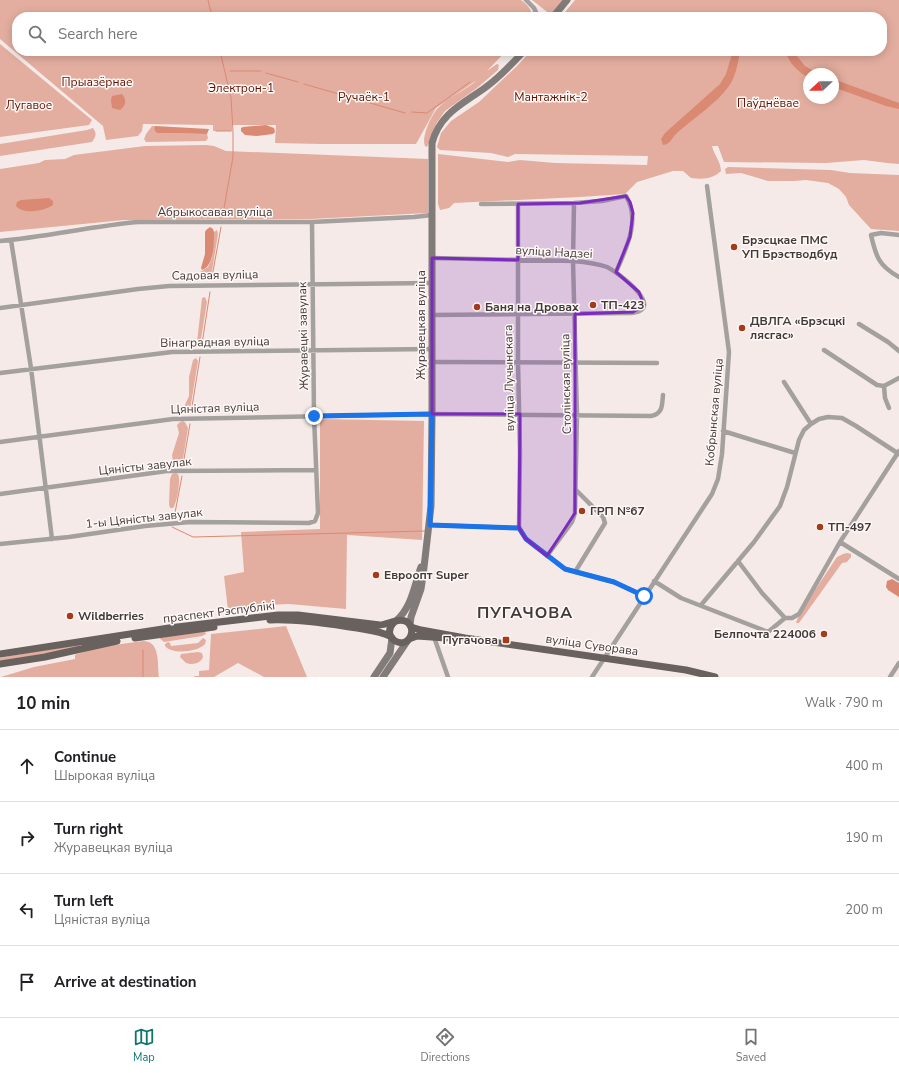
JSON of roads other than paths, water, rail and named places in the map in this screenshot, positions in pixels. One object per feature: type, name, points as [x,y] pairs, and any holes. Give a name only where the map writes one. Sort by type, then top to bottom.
[{"type":"main road","name":"праспект Рэспублікі","points":[[0,654],[169,628],[278,615],[298,615],[383,625],[404,621],[410,626]]},
{"type":"main road","name":"праспект Рэспублікі","points":[[0,664],[45,657],[119,641],[263,621],[297,620],[383,633],[398,642],[405,642],[408,639]]},
{"type":"main road","points":[[391,637],[390,629],[395,622]]},
{"type":"main road","points":[[408,639],[412,633],[410,626]]},
{"type":"main road","name":"вуліца Суворава","points":[[410,626],[421,630],[465,638],[686,670],[715,677]]},
{"type":"main road","name":"вуліца Суворава","points":[[408,639],[417,636],[465,638]]},
{"type":"street","points":[[526,0],[536,12]]},
{"type":"street","points":[[557,12],[567,0]]},
{"type":"street","name":"Журавецкая вуліца","points":[[410,626],[412,613],[421,589],[430,525],[432,414],[432,143],[436,130],[441,121],[491,83],[519,56]]},
{"type":"street","name":"Кобрынская вуліца","points":[[592,677],[714,488],[718,479],[724,430],[729,352],[707,186]]},
{"type":"street","points":[[481,204],[574,203],[626,196],[631,204],[632,210],[631,232],[616,272]]},
{"type":"street","name":"Столінская вуліца","points":[[547,556],[574,519],[575,513],[577,415],[573,261],[574,203]]},
{"type":"street","name":"вуліца Лучынскага","points":[[518,204],[518,362],[520,414],[519,528]]},
{"type":"street","name":"Абрыкосавая вуліца","points":[[0,241],[138,222],[312,222],[432,215]]},
{"type":"street","name":"Журавецкі завулак","points":[[312,222],[314,416],[318,513],[315,521]]},
{"type":"street","points":[[899,235],[885,233],[871,235],[877,259],[886,269],[899,277]]},
{"type":"street","points":[[11,240],[31,368],[52,539]]},
{"type":"street","name":"вуліца Надзеі","points":[[432,258],[573,261],[596,264],[616,272],[629,282],[642,296],[644,303],[642,308],[636,312],[630,313],[575,314]]},
{"type":"street","name":"Садовая вуліца","points":[[0,308],[169,286],[432,283]]},
{"type":"street","points":[[432,315],[518,313],[575,314]]},
{"type":"street","points":[[859,324],[888,342],[899,351]]},
{"type":"street","name":"Вінаградная вуліца","points":[[0,373],[31,368],[172,352],[432,349]]},
{"type":"street","points":[[824,350],[875,384],[884,386],[899,378]]},
{"type":"street","points":[[432,362],[657,363]]},
{"type":"street","points":[[784,382],[811,424]]},
{"type":"street","points":[[884,386],[885,398],[889,408]]},
{"type":"street","name":"Цяністая вуліца","points":[[0,442],[165,420],[432,414],[653,416],[659,413],[662,409],[664,395]]},
{"type":"street","points":[[654,582],[681,598],[768,632],[785,618],[792,618],[799,614],[840,542],[898,453],[842,418],[828,417],[819,419],[811,424],[804,430],[800,437],[787,487],[780,506],[759,536],[701,605]]},
{"type":"street","points":[[724,430],[795,453]]},
{"type":"street","name":"Цяністы завулак","points":[[0,494],[167,471],[316,470]]},
{"type":"street","points":[[575,572],[605,523],[603,517],[576,490]]},
{"type":"street","name":"1-ы Цяністы завулак","points":[[0,544],[195,521],[309,523],[315,521]]},
{"type":"street","points":[[430,525],[519,528],[525,538],[562,567],[575,572],[614,582],[644,596]]},
{"type":"street","points":[[840,542],[899,579]]},
{"type":"street","name":"Журавецкая вуліца","points":[[395,622],[404,613],[408,605],[426,556]]},
{"type":"street","points":[[738,561],[765,596],[785,618]]},
{"type":"street","points":[[374,677],[390,653],[391,637]]},
{"type":"street","points":[[434,637],[448,677]]},
{"type":"street","points":[[383,677],[408,639]]},
{"type":"street","points":[[890,677],[899,663]]},
{"type":"waterway","points":[[208,0],[211,12]]},
{"type":"waterway","points":[[221,56],[231,98],[233,131],[233,157],[223,214]]},
{"type":"waterway","points":[[230,71],[261,71]]},
{"type":"waterway","points":[[266,73],[298,82]]},
{"type":"waterway","points":[[412,112],[427,113],[470,82]]},
{"type":"waterway","points":[[304,84],[405,113]]},
{"type":"waterway","points":[[216,131],[231,131]]},
{"type":"waterway","points":[[212,277],[221,227]]},
{"type":"waterway","points":[[202,344],[210,292]]},
{"type":"waterway","points":[[191,413],[200,357]]},
{"type":"waterway","points":[[183,465],[190,424]]},
{"type":"waterway","points":[[174,518],[182,476]]},
{"type":"waterway","points":[[172,527],[193,537],[425,531]]},
{"type":"waterway","points":[[143,650],[143,677]]},
{"type":"place","name":"Брэсцкае ПМС УП Брэстводбуд","points":[[734,247]]},
{"type":"place","name":"ТП-423","points":[[593,305]]},
{"type":"place","name":"Баня на Дровах","points":[[477,307]]},
{"type":"place","name":"ДВЛГА «Брэсцкі лясгас»","points":[[742,328]]},
{"type":"place","name":"ГРП №67","points":[[582,511]]},
{"type":"place","name":"ТП-497","points":[[820,527]]},
{"type":"place","name":"Евроопт Super","points":[[376,575]]},
{"type":"place","name":"Wildberries","points":[[70,616]]},
{"type":"place","name":"Белпочта 224006","points":[[824,634]]},
{"type":"place","name":"Пугачова","points":[[506,640]]},
{"type":"district","name":"ПУГАЧОВА","points":[[525,613]]},
{"type":"park label","name":"Прыазёрнае","points":[[97,82]]},
{"type":"park label","name":"Электрон-1","points":[[241,88]]},
{"type":"park label","name":"Ручаёк-1","points":[[364,97]]},
{"type":"park label","name":"Мантажнік-2","points":[[551,97]]},
{"type":"park label","name":"Паўднёвае","points":[[768,103]]},
{"type":"park label","name":"Лугавое","points":[[29,105]]}]
